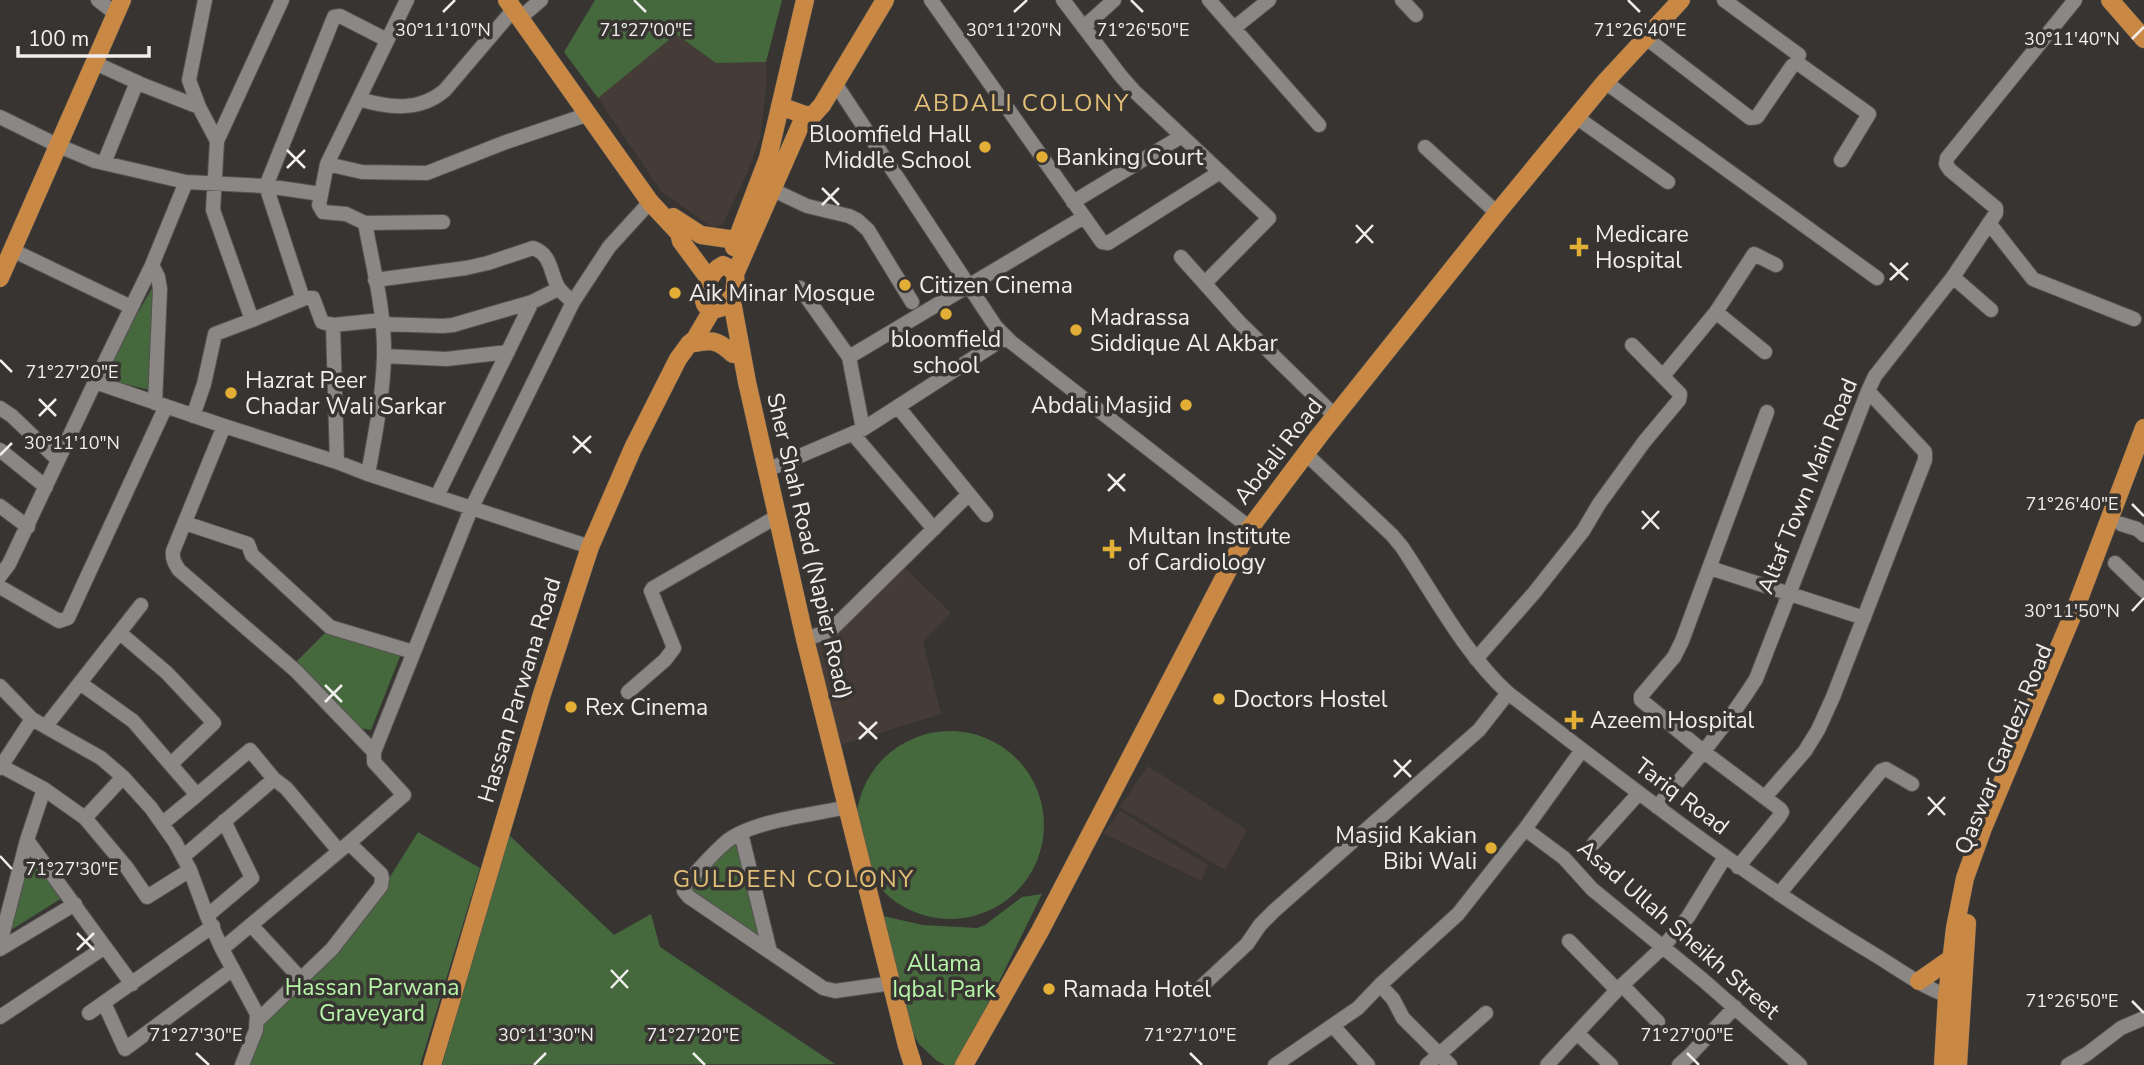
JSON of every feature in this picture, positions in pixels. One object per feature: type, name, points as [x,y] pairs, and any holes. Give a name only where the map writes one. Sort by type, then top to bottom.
[{"type":"main road","points":[[721,273],[764,172],[805,0]]},
{"type":"main road","points":[[780,107],[805,115],[817,112],[885,0]]},
{"type":"main road","name":"Abdali Road","points":[[964,1065],[1040,931],[1250,528],[1335,416],[1497,213],[1605,82],[1681,0]]},
{"type":"main road","points":[[2109,0],[2144,39]]},
{"type":"main road","points":[[0,278],[119,7]]},
{"type":"main road","points":[[514,9],[654,205],[680,233],[688,236],[721,273],[736,281],[718,305]]},
{"type":"main road","points":[[738,355],[718,305],[704,294],[721,273],[771,189],[805,115]]},
{"type":"main road","points":[[654,205],[701,235],[736,240]]},
{"type":"main road","name":"Hassan Parwana Road","points":[[432,1065],[542,694],[590,547],[633,448],[678,359],[689,344],[690,337],[718,305]]},
{"type":"main road","points":[[689,344],[708,340],[718,342],[738,355]]},
{"type":"main road","name":"Sher Shah Road (Napier Road)","points":[[738,355],[885,984],[904,1053]]},
{"type":"main road","name":"Sher Shah Road (Napier Road)","points":[[738,355],[771,520],[838,808],[854,853],[904,1053]]},
{"type":"main road","points":[[1943,1065],[1954,997],[1952,958],[1955,928],[1965,878],[1983,828],[2076,607],[2144,428]]},
{"type":"main road","name":"Qaswar Gardezi Road","points":[[1958,1065],[1954,997],[1968,915],[1982,863],[2002,808],[2104,571],[2144,463]]},
{"type":"main road","points":[[1919,981],[1952,958]]},
{"type":"main road","points":[[904,1053],[913,1065]]},
{"type":"street","points":[[98,0],[119,7]]},
{"type":"street","points":[[205,0],[189,80],[199,107],[218,141]]},
{"type":"street","points":[[252,320],[214,212],[218,141],[282,0]]},
{"type":"street","points":[[407,0],[327,164],[319,205],[323,212],[346,214],[365,223],[443,222]]},
{"type":"street","points":[[359,99],[400,107],[431,100],[444,90],[514,9],[541,0]]},
{"type":"street","points":[[931,0],[1102,242],[1108,243],[1220,172]]},
{"type":"street","points":[[1063,0],[1120,75],[1269,218],[1205,283]]},
{"type":"street","points":[[1084,27],[1114,0]]},
{"type":"street","points":[[1209,0],[1319,125]]},
{"type":"street","points":[[1234,28],[1269,0]]},
{"type":"street","points":[[1402,0],[1416,15]]},
{"type":"street","points":[[1724,0],[1799,55]]},
{"type":"street","points":[[2075,0],[1947,158],[1946,164],[1996,208],[1996,213],[1989,223],[2033,279],[2134,320]]},
{"type":"street","points":[[303,298],[266,186],[334,17],[340,16],[387,40]]},
{"type":"street","points":[[1646,38],[1754,119],[1793,66],[1799,64],[1869,114],[1841,160]]},
{"type":"street","points":[[94,63],[199,107]]},
{"type":"street","points":[[104,163],[137,82]]},
{"type":"street","points":[[1605,82],[1877,278]]},
{"type":"street","points":[[835,83],[996,327],[1250,528]]},
{"type":"street","points":[[327,164],[362,172],[427,173],[589,114]]},
{"type":"street","points":[[0,117],[59,146],[104,163],[187,182],[266,186],[321,194]]},
{"type":"street","points":[[1576,117],[1668,182]]},
{"type":"street","points":[[1073,202],[1182,136]]},
{"type":"street","points":[[1425,148],[1497,213]]},
{"type":"street","points":[[0,576],[28,527],[152,265],[187,182]]},
{"type":"street","points":[[771,189],[807,206],[857,220],[868,230],[912,302]]},
{"type":"street","points":[[222,950],[404,795],[374,762],[374,752],[471,509],[573,302],[609,247],[654,205]]},
{"type":"street","points":[[849,356],[1084,218]]},
{"type":"street","points":[[365,223],[382,322],[384,356],[379,409],[368,474]]},
{"type":"street","name":"Altaf Town Main Road","points":[[1657,807],[1704,752],[1756,678],[1875,376],[1953,277],[1989,223]]},
{"type":"street","points":[[375,281],[466,268],[533,248],[546,257],[558,289],[573,302]]},
{"type":"street","points":[[12,250],[131,307]]},
{"type":"street","points":[[1663,376],[1716,312],[1754,254],[1776,265]]},
{"type":"street","points":[[1181,257],[1239,322],[1335,416]]},
{"type":"street","points":[[0,587],[59,621],[68,618],[160,404],[160,289],[152,265]]},
{"type":"street","points":[[1953,277],[1991,310]]},
{"type":"street","points":[[800,288],[849,356],[858,432],[933,529]]},
{"type":"street","points":[[193,416],[204,384],[215,334],[303,298],[313,298],[321,321],[333,325],[382,322],[443,327],[532,302],[558,289]]},
{"type":"street","points":[[437,496],[532,302]]},
{"type":"street","points":[[1716,312],[1765,352]]},
{"type":"street","points":[[333,325],[337,462]]},
{"type":"street","points":[[767,470],[858,432],[1006,337]]},
{"type":"street","points":[[1476,659],[1534,593],[1583,531],[1644,442],[1676,404],[1679,394],[1632,345]]},
{"type":"street","points":[[384,356],[446,359],[508,352]]},
{"type":"street","points":[[95,382],[590,547]]},
{"type":"street","points":[[1765,797],[1805,751],[1818,730],[1926,456],[1868,391]]},
{"type":"street","points":[[898,407],[986,515]]},
{"type":"street","points":[[0,408],[58,460]]},
{"type":"street","points":[[1738,867],[1782,812],[1641,700],[1674,657],[1682,642],[1767,412]]},
{"type":"street","points":[[224,426],[173,551],[173,559],[180,570],[296,671],[374,752]]},
{"type":"street","points":[[0,450],[46,486]]},
{"type":"street","name":"Tariq Road","points":[[1306,454],[1392,535],[1476,659],[1508,693],[1738,867],[1919,981],[1954,997]]},
{"type":"street","points":[[805,639],[833,628],[969,494]]},
{"type":"street","points":[[0,506],[28,527]]},
{"type":"street","points":[[628,692],[665,660],[674,648],[653,588],[771,520]]},
{"type":"street","points":[[185,523],[248,544],[253,555],[331,627],[412,652]]},
{"type":"street","points":[[2121,524],[2137,529],[2144,536]]},
{"type":"street","points":[[2115,564],[2144,591]]},
{"type":"street","points":[[1710,568],[1864,618]]},
{"type":"street","points":[[46,726],[141,606]]},
{"type":"street","points":[[120,633],[167,673],[214,723],[171,764]]},
{"type":"street","points":[[80,683],[133,720],[197,795]]},
{"type":"street","points":[[0,685],[33,719],[101,758],[123,778],[163,823],[184,856],[222,950],[258,1020]]},
{"type":"street","points":[[1202,986],[1247,944],[1275,910],[1479,730],[1508,693]]},
{"type":"street","points":[[33,719],[1,767],[44,789],[86,818],[147,897],[190,870]]},
{"type":"street","points":[[163,823],[250,750],[274,779],[344,847],[381,874],[381,886],[341,939],[258,1020],[242,1065]]},
{"type":"street","points":[[1275,1065],[1358,1008],[1458,914],[1525,829],[1582,750]]},
{"type":"street","points":[[1779,894],[1881,771],[1886,769],[1912,784]]},
{"type":"street","points":[[86,818],[123,778]]},
{"type":"street","points":[[184,856],[274,779]]},
{"type":"street","points":[[0,946],[5,902],[44,789]]},
{"type":"street","points":[[1594,843],[1639,793]]},
{"type":"street","points":[[838,808],[771,823],[741,833],[729,840],[700,868],[685,885],[684,891],[689,897],[829,990],[885,984]]},
{"type":"street","points":[[89,1013],[132,984],[210,921],[252,878],[224,821]]},
{"type":"street","name":"Asad Ullah Sheikh Street","points":[[1525,829],[1564,858],[1592,889],[1735,1007],[1800,1065]]},
{"type":"street","points":[[741,833],[770,952]]},
{"type":"street","points":[[27,840],[132,984]]},
{"type":"street","points":[[1547,1065],[1620,987],[1663,947],[1688,917],[1725,858]]},
{"type":"street","points":[[0,946],[75,904]]},
{"type":"street","points":[[251,925],[301,979]]},
{"type":"street","points":[[1569,941],[1658,1022]]},
{"type":"street","points":[[0,1016],[105,947]]},
{"type":"street","points":[[104,1003],[125,1049],[233,970]]},
{"type":"street","points":[[1380,985],[1393,999],[1403,1018],[1445,1060]]},
{"type":"street","points":[[1682,1064],[1735,1007]]},
{"type":"street","points":[[1427,1065],[1445,1060],[1486,1013]]},
{"type":"street","points":[[2068,1065],[2121,1028],[2144,1018]]},
{"type":"street","points":[[1333,1026],[1368,1065]]},
{"type":"street","points":[[1578,1034],[1602,1062]]},
{"type":"shaded area","points":[[676,33],[716,63],[766,62],[767,81],[760,138],[749,169],[723,224],[715,227],[661,191],[598,98]]},
{"type":"shaded area","points":[[900,563],[951,613],[923,641],[941,714],[825,750],[801,640],[833,628]]},
{"type":"shaded area","points":[[1148,766],[1247,830],[1225,870],[1120,807]]},
{"type":"shaded area","points":[[1120,811],[1208,865],[1201,881],[1103,833]]},
{"type":"green space","points":[[595,0],[782,0],[766,62],[716,63],[676,34],[598,98],[564,52]]},
{"type":"green space","points":[[155,283],[150,390],[100,378]]},
{"type":"green space","points":[[325,633],[401,654],[371,730],[358,728],[297,661]]},
{"type":"green space","points":[[950,731],[986,738],[1016,759],[1037,789],[1044,825],[1037,861],[1016,891],[986,912],[950,919],[914,912],[884,891],[863,861],[856,825],[863,789],[884,759],[914,738]]},
{"type":"green space","name":"Hassan Parwana Graveyard","points":[[418,832],[480,868],[420,1065],[248,1065],[265,1019],[363,920]]},
{"type":"green space","points":[[741,833],[770,952],[686,894]]},
{"type":"green space","name":"Hassan Parwana Graveyard","points":[[508,834],[614,935],[651,914],[660,947],[835,1064],[442,1065]]},
{"type":"green space","points":[[29,853],[62,898],[11,930]]},
{"type":"green space","name":"Allama Iqbal Park","points":[[1042,894],[961,1059],[955,1065],[945,1065],[937,1061],[919,1044],[903,1016],[883,916],[923,925],[977,928],[1022,897]]},
{"type":"place","name":"Bloomfield Hall Middle School","points":[[985,147]]},
{"type":"place","name":"Banking Court","points":[[1042,157]]},
{"type":"place","name":"Medicare Hospital","points":[[1579,247]]},
{"type":"place","name":"Citizen Cinema","points":[[905,285]]},
{"type":"place","name":"Aik Minar Mosque","points":[[675,293]]},
{"type":"place","name":"bloomfield school","points":[[946,314]]},
{"type":"place","name":"Madrassa Siddique Al Akbar","points":[[1076,330]]},
{"type":"place","name":"Hazrat Peer Chadar Wali Sarkar","points":[[231,393]]},
{"type":"place","name":"Abdali Masjid","points":[[1186,405]]},
{"type":"place","name":"Multan Institute of Cardiology","points":[[1112,549]]},
{"type":"place","name":"Doctors Hostel","points":[[1219,699]]},
{"type":"place","name":"Rex Cinema","points":[[571,707]]},
{"type":"place","name":"Azeem Hospital","points":[[1574,720]]},
{"type":"place","name":"Masjid Kakian Bibi Wali","points":[[1491,848]]},
{"type":"place","name":"Ramada Hotel","points":[[1049,989]]},
{"type":"district","name":"ABDALI COLONY","points":[[1022,103]]},
{"type":"district","name":"GULDEEN COLONY","points":[[794,879]]}]
